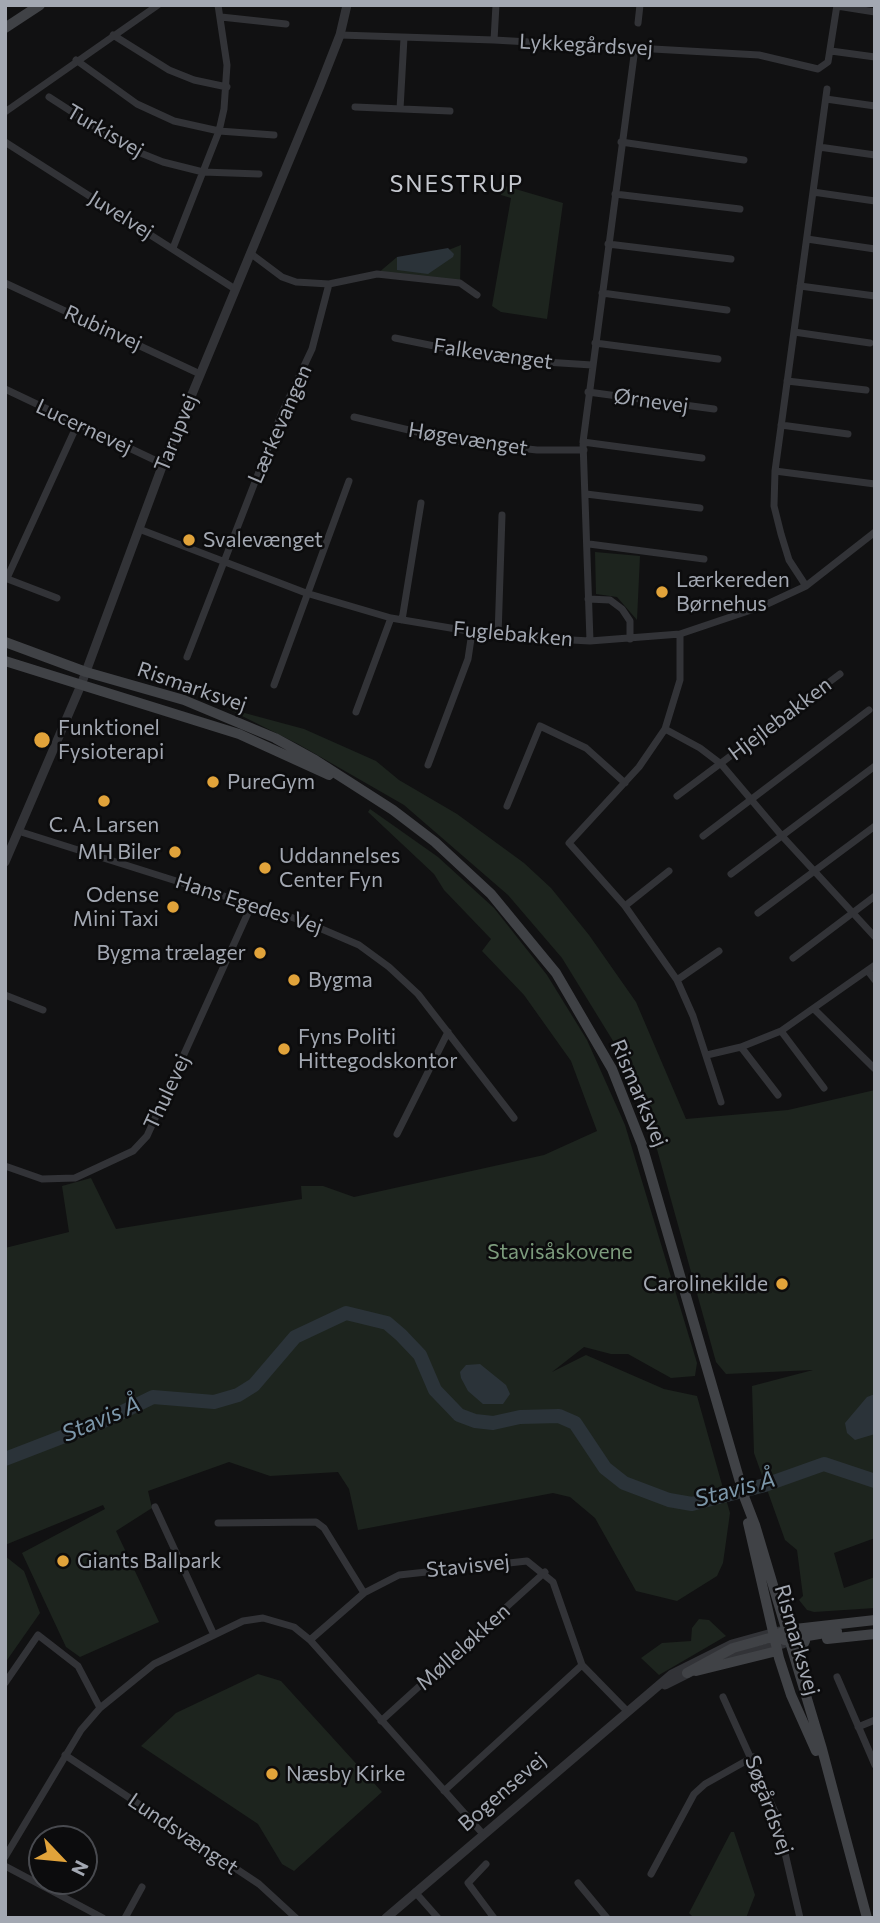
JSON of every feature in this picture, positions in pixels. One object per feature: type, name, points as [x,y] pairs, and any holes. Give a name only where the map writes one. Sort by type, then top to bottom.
[{"type":"main road","points":[[5,28],[40,5]]},
{"type":"main road","name":"Rismarksvej","points":[[5,642],[86,672],[184,700],[275,738],[357,788],[435,842],[491,894],[534,943],[588,1024],[631,1111],[745,1499],[780,1637],[791,1695],[832,1786]]},
{"type":"main road","name":"Rismarksvej","points":[[5,661],[239,734],[357,788]]},
{"type":"main road","points":[[745,1499],[752,1572],[780,1637]]},
{"type":"main road","points":[[687,1673],[780,1637],[875,1619]]},
{"type":"main road","points":[[780,1637],[875,1627]]},
{"type":"main road","name":"Bogensevej","points":[[780,1637],[805,1641],[875,1634]]},
{"type":"main road","name":"Rismarksvej","points":[[780,1637],[822,1749],[867,1918]]},
{"type":"main road","points":[[805,1641],[799,1654],[822,1749]]},
{"type":"street","points":[[5,112],[158,5]]},
{"type":"street","points":[[173,248],[219,131],[227,87],[226,43],[218,5]]},
{"type":"street","name":"Tarupvej","points":[[5,862],[81,685],[163,464],[340,34],[347,5]]},
{"type":"street","points":[[494,40],[496,5]]},
{"type":"street","points":[[638,23],[640,5]]},
{"type":"street","points":[[875,12],[837,6],[831,51],[875,57]]},
{"type":"street","points":[[221,17],[286,23]]},
{"type":"street","name":"Lykkegårdsvej","points":[[340,34],[759,55],[818,69],[828,62],[831,51]]},
{"type":"street","points":[[113,35],[169,70],[194,80],[227,87]]},
{"type":"street","points":[[400,109],[404,38]]},
{"type":"street","name":"Ørnevej","points":[[590,641],[589,544],[583,446],[635,48]]},
{"type":"street","name":"Turkisvej","points":[[76,60],[137,103],[174,121],[219,131],[274,135]]},
{"type":"street","points":[[806,586],[789,559],[780,534],[774,506],[775,471],[827,89]]},
{"type":"street","name":"Turkisvej","points":[[49,97],[128,148],[163,162],[203,172],[259,174]]},
{"type":"street","points":[[826,99],[875,106]]},
{"type":"street","points":[[355,107],[450,111]]},
{"type":"street","name":"Juvelvej","points":[[5,142],[235,289]]},
{"type":"street","points":[[621,142],[744,160]]},
{"type":"street","points":[[819,147],[875,155]]},
{"type":"street","points":[[813,192],[875,201]]},
{"type":"street","points":[[615,194],[740,209]]},
{"type":"street","points":[[807,239],[875,249]]},
{"type":"street","points":[[608,244],[731,259]]},
{"type":"street","points":[[250,253],[282,277],[330,284],[377,274],[460,283],[477,295]]},
{"type":"street","name":"Rubinvej","points":[[5,283],[200,374]]},
{"type":"street","name":"Lærkevangen","points":[[222,562],[281,415],[312,349],[330,284]]},
{"type":"street","points":[[800,286],[875,296]]},
{"type":"street","points":[[602,293],[727,310]]},
{"type":"street","points":[[794,332],[870,343]]},
{"type":"street","name":"Falkevænget","points":[[395,338],[498,359],[592,365]]},
{"type":"street","points":[[595,343],[718,359]]},
{"type":"street","points":[[787,381],[866,390]]},
{"type":"street","name":"Lucernevej","points":[[5,389],[163,464]]},
{"type":"street","name":"Ørnevej","points":[[588,392],[713,410]]},
{"type":"street","name":"Høgevænget","points":[[354,416],[408,431],[481,444],[537,450],[583,446]]},
{"type":"street","points":[[58,598],[6,578],[78,424]]},
{"type":"street","points":[[781,425],[848,434]]},
{"type":"street","points":[[583,446],[702,458]]},
{"type":"street","points":[[775,471],[875,484]]},
{"type":"street","points":[[274,685],[349,481]]},
{"type":"street","points":[[586,494],[700,508]]},
{"type":"street","points":[[402,620],[421,503]]},
{"type":"street","points":[[498,636],[502,515]]},
{"type":"street","name":"Fuglebakken","points":[[139,529],[306,593],[391,618],[498,636],[590,641],[680,634],[763,606],[806,586],[875,532]]},
{"type":"street","points":[[589,544],[704,559]]},
{"type":"street","points":[[187,657],[222,562]]},
{"type":"street","points":[[588,599],[610,600],[622,609],[630,621],[630,639]]},
{"type":"street","points":[[356,712],[391,618]]},
{"type":"street","points":[[428,765],[468,659],[472,632]]},
{"type":"street","points":[[680,634],[680,680],[665,729],[654,748],[625,783],[569,843],[625,906],[677,980],[707,1055],[721,1102]]},
{"type":"street","name":"Hjejlebakken","points":[[677,796],[840,674]]},
{"type":"street","points":[[703,836],[869,710]]},
{"type":"street","points":[[507,806],[540,726],[586,748],[625,783]]},
{"type":"street","name":"Hjejlebakken","points":[[665,729],[690,742],[721,764],[782,836],[875,937]]},
{"type":"street","points":[[731,874],[875,766]]},
{"type":"street","points":[[758,913],[875,826]]},
{"type":"street","name":"Hans Egedes Vej","points":[[18,831],[252,904],[326,929],[359,945],[389,967],[418,994],[514,1118]]},
{"type":"street","points":[[625,906],[669,871]]},
{"type":"street","points":[[793,958],[875,896]]},
{"type":"street","name":"Thulevej","points":[[5,1166],[42,1179],[75,1178],[133,1151],[147,1136],[252,904]]},
{"type":"street","points":[[677,980],[719,951]]},
{"type":"street","points":[[707,1055],[741,1047],[781,1031],[815,1010],[875,965]]},
{"type":"street","points":[[868,971],[875,979]]},
{"type":"street","points":[[5,995],[43,1010]]},
{"type":"street","points":[[815,1010],[875,1069]]},
{"type":"street","points":[[781,1031],[824,1088]]},
{"type":"street","points":[[397,1134],[448,1032]]},
{"type":"street","points":[[741,1047],[778,1095]]},
{"type":"street","points":[[155,1507],[214,1634]]},
{"type":"street","points":[[231,1513],[231,1523]]},
{"type":"street","points":[[218,1523],[316,1522],[324,1528],[364,1593]]},
{"type":"street","name":"Stavisvej","points":[[310,1640],[364,1593],[390,1579],[416,1571],[516,1560],[527,1561],[545,1572]]},
{"type":"street","points":[[545,1572],[558,1594],[582,1665],[626,1710]]},
{"type":"street","name":"Mølleløkken","points":[[381,1721],[545,1572]]},
{"type":"street","points":[[5,1857],[65,1755],[100,1708],[154,1664],[243,1621],[262,1618],[294,1628],[310,1640],[483,1834]]},
{"type":"street","points":[[5,1683],[38,1634],[78,1666],[100,1708]]},
{"type":"street","name":"Bogensevej","points":[[386,1918],[626,1710],[672,1674],[714,1652],[780,1637]]},
{"type":"street","points":[[444,1791],[582,1665]]},
{"type":"street","name":"Bogensevej","points":[[645,1696],[687,1673]]},
{"type":"street","points":[[837,1677],[875,1765]]},
{"type":"street","name":"Søgårdsvej","points":[[723,1697],[753,1757],[776,1814],[800,1918]]},
{"type":"street","points":[[859,1727],[875,1720]]},
{"type":"street","name":"Lundsvænget","points":[[65,1755],[259,1884],[296,1918]]},
{"type":"street","points":[[651,1874],[694,1794],[705,1784],[753,1757]]},
{"type":"street","points":[[486,1864],[468,1883],[494,1918]]},
{"type":"street","points":[[5,1866],[103,1918]]},
{"type":"street","points":[[578,1883],[607,1918]]},
{"type":"street","points":[[125,1918],[142,1887]]},
{"type":"street","points":[[415,1892],[438,1918]]},
{"type":"green space","points":[[502,185],[563,203],[547,319],[501,312],[492,306],[511,198],[501,195]]},
{"type":"green space","points":[[461,245],[460,283],[377,274],[397,257],[398,270]]},
{"type":"green space","points":[[595,552],[640,556],[637,620],[617,597],[596,594]]},
{"type":"green space","points":[[226,708],[304,729],[376,761],[399,780],[457,814],[524,863],[551,888],[589,935],[636,1002],[686,1119],[788,1110],[875,1090],[875,1538],[834,1553],[844,1588],[875,1577],[875,1608],[814,1612],[807,1610],[799,1600],[803,1596],[797,1550],[785,1540],[754,1453],[752,1386],[813,1370],[726,1374],[716,1362],[650,1124],[618,1049],[562,958],[508,895],[404,805],[298,744]]},
{"type":"green space","name":"Stavisåskovene","points":[[370,809],[438,857],[494,908],[547,975],[587,1040],[625,1125],[697,1363],[695,1376],[671,1378],[628,1354],[611,1354],[584,1347],[552,1372],[586,1355],[664,1389],[697,1396],[730,1513],[723,1563],[717,1576],[677,1601],[636,1591],[595,1518],[570,1497],[553,1493],[358,1530],[349,1489],[338,1472],[270,1476],[229,1462],[148,1491],[152,1508],[116,1531],[159,1622],[80,1657],[66,1647],[22,1553],[105,1509],[103,1505],[5,1545],[5,1248],[69,1232],[62,1186],[91,1178],[116,1229],[302,1199],[301,1186],[323,1186],[354,1197],[544,1155],[597,1131],[571,1061],[524,995],[482,951],[491,939],[444,890],[434,874],[368,812]]},
{"type":"green space","points":[[5,1556],[24,1571],[40,1613],[5,1663]]},
{"type":"green space","points":[[699,1619],[709,1620],[726,1636],[659,1675],[641,1658],[662,1643],[691,1641],[692,1628]]},
{"type":"green space","points":[[258,1674],[281,1681],[382,1792],[294,1871],[282,1864],[258,1824],[141,1746],[176,1713]]},
{"type":"green space","points":[[731,1832],[734,1832],[755,1895],[746,1918],[694,1918],[689,1913]]},
{"type":"shaded area","points":[[448,248],[454,254],[453,257],[428,274],[397,270],[397,257]]},
{"type":"shaded area","points":[[480,1364],[506,1385],[510,1394],[503,1404],[483,1404],[468,1391],[460,1372],[466,1365]]},
{"type":"shaded area","points":[[875,1394],[875,1434],[855,1440],[847,1433],[845,1423],[867,1397]]},
{"type":"waterway","name":"Stavis Å","points":[[5,1459],[106,1420],[153,1397],[214,1402],[238,1395],[254,1385],[295,1337],[346,1313],[387,1323],[401,1335],[420,1355],[435,1390],[459,1415],[475,1421],[493,1423],[520,1417],[559,1416],[575,1423],[605,1468],[624,1483],[669,1500],[692,1504],[765,1485],[824,1464],[875,1481]]},
{"type":"place","name":"Svalevænget","points":[[189,540]]},
{"type":"place","name":"Lærkereden Børnehus","points":[[662,592]]},
{"type":"place","name":"Funktionel Fysioterapi","points":[[42,740]]},
{"type":"place","name":"PureGym","points":[[213,782]]},
{"type":"place","name":"C. A. Larsen","points":[[104,801]]},
{"type":"place","name":"MH Biler","points":[[175,852]]},
{"type":"place","name":"Uddannelses Center Fyn","points":[[265,868]]},
{"type":"place","name":"Odense Mini Taxi","points":[[173,907]]},
{"type":"place","name":"Bygma trælager","points":[[260,953]]},
{"type":"place","name":"Bygma","points":[[294,980]]},
{"type":"place","name":"Fyns Politi Hittegodskontor","points":[[284,1049]]},
{"type":"place","name":"Carolinekilde","points":[[782,1284]]},
{"type":"place","name":"Giants Ballpark","points":[[63,1561]]},
{"type":"place","name":"Næsby Kirke","points":[[272,1774]]},
{"type":"district","name":"SNESTRUP","points":[[457,184]]}]
